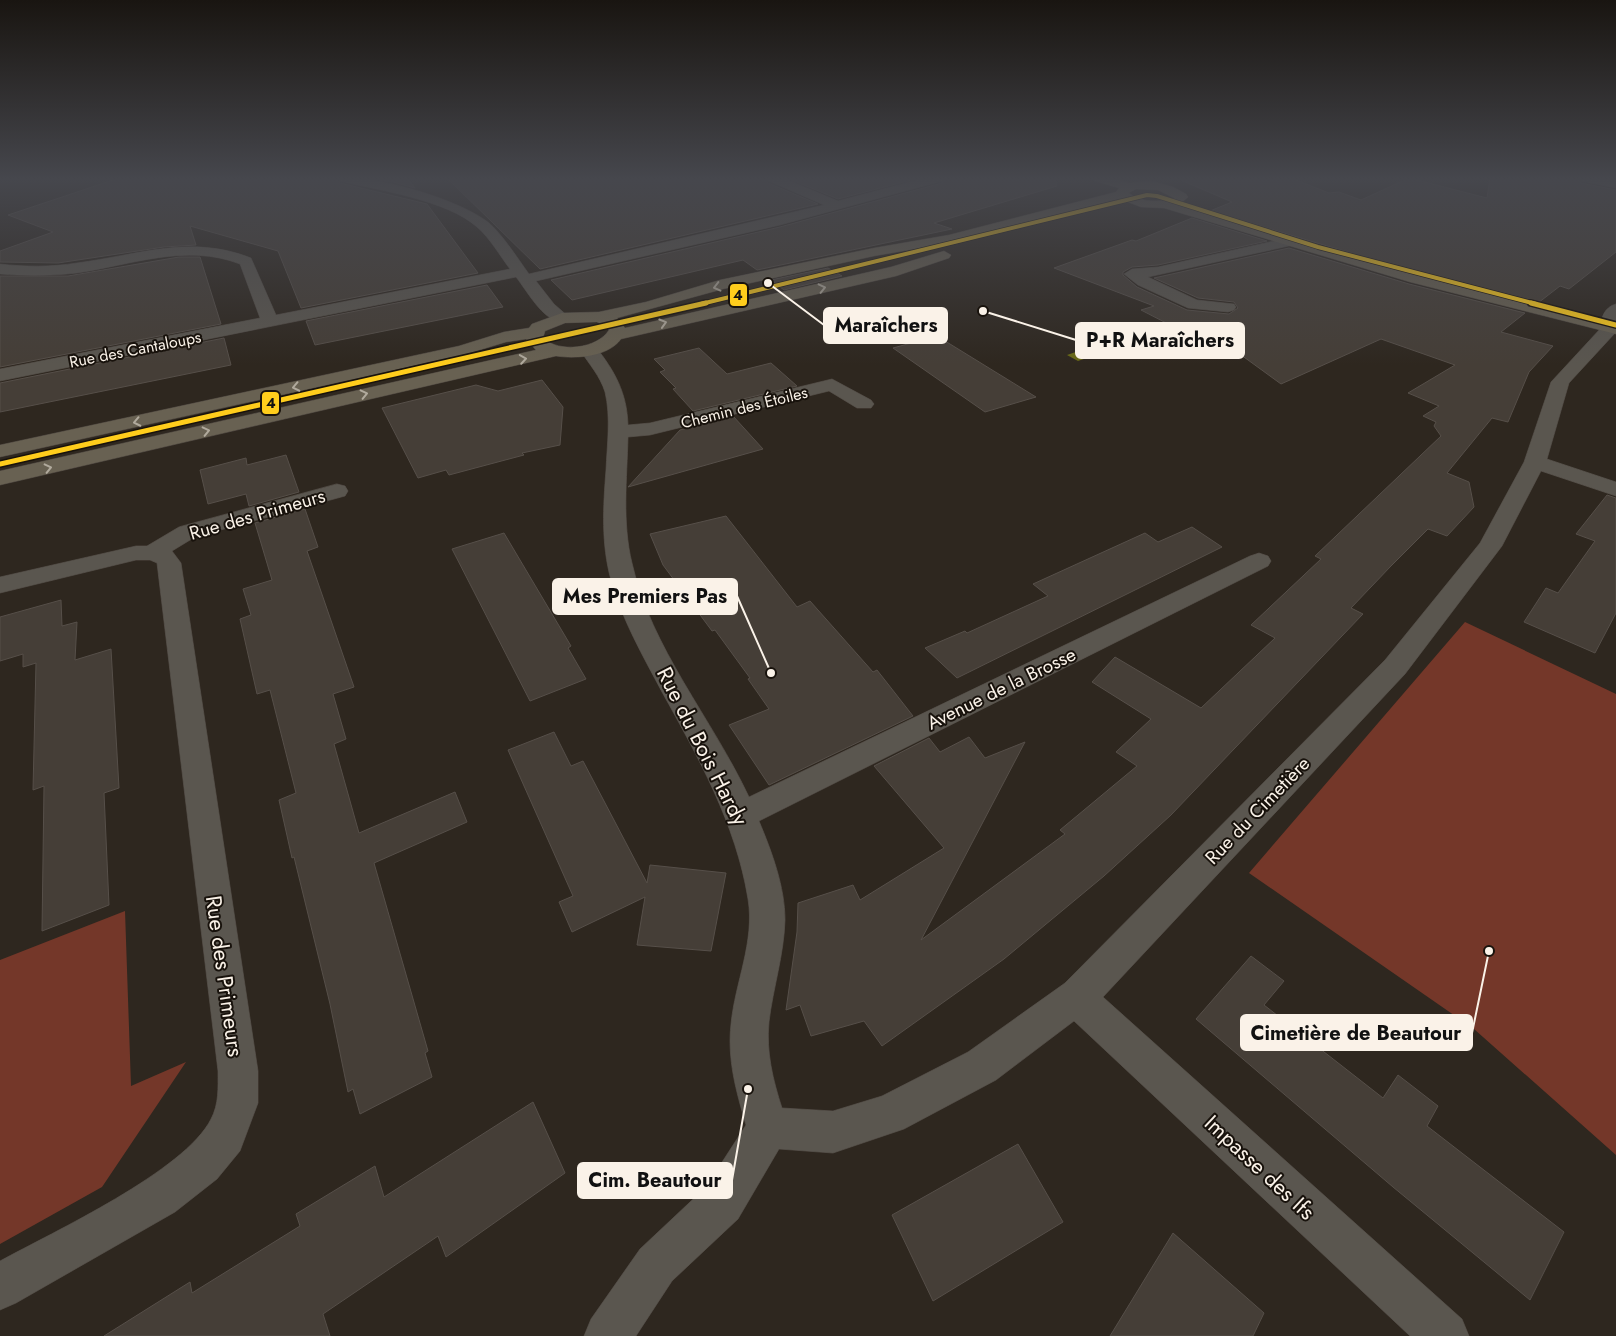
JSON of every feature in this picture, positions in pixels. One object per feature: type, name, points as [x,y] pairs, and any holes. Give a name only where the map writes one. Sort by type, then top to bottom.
[{"type":"main road","points":[[0,451],[463,350],[509,336],[534,333],[544,324],[562,318],[598,317],[649,306],[720,286],[935,240]]},
{"type":"main road","points":[[0,478],[555,351],[603,343],[688,317],[727,311],[896,271],[1000,240]]},
{"type":"main road","points":[[1283,240],[1416,279],[1613,320]]},
{"type":"main road","points":[[1314,240],[1613,320]]},
{"type":"main road","points":[[598,317],[616,325],[603,343]]},
{"type":"main road","points":[[534,333],[534,339],[537,344],[555,351]]},
{"type":"street","points":[[495,240],[548,306],[562,318]]},
{"type":"street","name":"Rue des Cantaloups","points":[[0,375],[270,322],[523,276],[683,240]]},
{"type":"street","points":[[1228,307],[1194,305],[1144,282],[1132,274],[1158,272],[1288,242]]},
{"type":"street","points":[[0,269],[55,270],[166,253],[216,252],[236,256],[246,261],[270,322]]},
{"type":"street","name":"Rue du Cimetière","points":[[768,1128],[833,1132],[889,1114],[982,1066],[1078,996],[1394,667],[1490,546],[1535,462],[1560,382],[1613,320]]},
{"type":"street","name":"Rue du Bois Hardy","points":[[603,343],[610,382],[616,401],[618,432],[614,508],[619,561],[638,624],[717,763],[742,815],[759,867],[767,903],[765,938],[749,1038],[751,1073],[768,1128]]},
{"type":"street","name":"Chemin des Étoiles","points":[[618,432],[677,423],[832,385],[864,404]]},
{"type":"street","points":[[1535,462],[1616,489]]},
{"type":"street","name":"Rue des Primeurs","points":[[152,553],[188,532],[337,491]]},
{"type":"street","name":"Rue des Primeurs","points":[[0,585],[116,556],[152,553],[165,557],[169,563],[238,1071],[238,1103],[225,1136],[202,1164],[160,1197],[0,1287]]},
{"type":"street","name":"Avenue de la Brosse","points":[[742,815],[1260,561]]},
{"type":"street","name":"Impasse des Ifs","points":[[1078,996],[1090,1011],[1445,1336]]},
{"type":"street","points":[[608,1336],[656,1265],[722,1203],[768,1128]]},
{"type":"shaded area","points":[[1096,345],[1107,351],[1078,361],[1067,355]]},
{"type":"shaded area","points":[[1465,622],[1616,694],[1616,1155],[1474,1029],[1249,873]]},
{"type":"shaded area","points":[[125,911],[131,1086],[186,1062],[102,1187],[0,1244],[0,960]]},
{"type":"building","points":[[30,240],[195,240],[196,245],[164,247],[58,263],[0,262],[0,251]]},
{"type":"building","points":[[241,240],[454,240],[478,273],[301,308],[278,251]]},
{"type":"building","points":[[511,240],[663,240],[540,269]]},
{"type":"building","points":[[722,240],[898,240],[757,270],[743,260],[572,300],[551,280]]},
{"type":"building","points":[[1131,240],[1267,241],[1158,265],[1132,267],[1123,272],[1123,275],[1137,287],[1187,310],[1229,314],[1238,308],[1234,302],[1198,298],[1154,278],[1289,248],[1409,284],[1525,313],[1501,332],[1553,346],[1529,372],[1508,422],[1492,418],[1447,473],[1469,482],[1474,507],[1447,536],[1428,529],[1391,566],[1351,608],[1363,614],[1171,815],[1104,876],[1004,959],[882,1046],[864,1021],[811,1036],[800,1005],[786,1010],[797,932],[798,903],[853,885],[860,900],[944,848],[874,766],[929,738],[940,752],[969,737],[985,758],[1025,742],[921,940],[1065,834],[1060,830],[1137,766],[1116,752],[1151,719],[1092,682],[1115,657],[1201,708],[1275,638],[1251,625],[1321,559],[1315,556],[1441,436],[1434,426],[1436,422],[1423,416],[1439,406],[1408,393],[1455,365],[1381,339],[1281,384],[1237,352],[1213,340],[1205,343],[1141,310],[1154,306],[1054,268]]},
{"type":"building","points":[[1308,240],[1616,240],[1616,252],[1569,289],[1560,286],[1538,303],[1421,274]]},
{"type":"building","points":[[179,257],[200,257],[221,324],[0,367],[0,276],[68,276]]},
{"type":"building","points":[[828,268],[842,276],[784,290],[771,280]]},
{"type":"building","points":[[487,285],[503,307],[315,345],[306,321]]},
{"type":"building","points":[[937,336],[1036,397],[985,412],[893,348]]},
{"type":"building","points":[[224,338],[231,365],[0,412],[0,383]]},
{"type":"building","points":[[699,348],[727,374],[771,363],[797,386],[693,411],[673,389],[676,388],[660,372],[665,370],[654,359]]},
{"type":"building","points":[[542,380],[563,407],[560,445],[522,453],[524,455],[449,475],[446,470],[418,478],[382,408],[476,385],[498,391]]},
{"type":"building","points":[[733,416],[763,449],[628,487],[680,430]]},
{"type":"building","points":[[286,455],[299,492],[249,506],[246,494],[208,504],[200,470],[246,458],[247,465]]},
{"type":"building","points":[[1607,495],[1616,498],[1616,613],[1595,653],[1524,622],[1546,588],[1558,593],[1595,541],[1576,534]]},
{"type":"building","points":[[305,509],[318,547],[307,551],[354,687],[333,694],[346,739],[334,744],[359,833],[455,792],[467,822],[374,863],[428,1051],[425,1053],[432,1077],[360,1114],[353,1089],[348,1092],[330,1004],[279,800],[296,793],[270,690],[257,694],[240,619],[251,615],[243,589],[272,580],[255,523]]},
{"type":"building","points":[[726,516],[797,607],[810,601],[873,672],[877,670],[913,716],[769,785],[729,725],[769,709],[748,679],[750,678],[715,630],[712,631],[663,565],[650,534]]},
{"type":"building","points":[[1192,527],[1222,547],[957,678],[925,648],[965,631],[967,633],[1048,596],[1033,584],[1145,533],[1158,542]]},
{"type":"building","points":[[504,533],[571,646],[568,648],[586,679],[530,701],[452,549]]},
{"type":"building","points":[[61,600],[62,626],[77,622],[75,660],[111,649],[119,788],[104,793],[109,905],[42,931],[44,786],[33,790],[36,663],[23,667],[23,654],[0,661],[0,617]]},
{"type":"building","points":[[554,732],[571,766],[583,761],[647,883],[650,865],[726,873],[711,951],[637,945],[645,897],[572,932],[559,902],[573,896],[508,750]]},
{"type":"building","points":[[1251,956],[1284,981],[1264,1005],[1383,1098],[1398,1075],[1438,1106],[1427,1126],[1564,1232],[1530,1300],[1393,1187],[1196,1019]]},
{"type":"building","points":[[533,1102],[565,1173],[446,1257],[438,1236],[323,1314],[330,1336],[104,1336],[190,1282],[192,1293],[300,1226],[296,1214],[375,1166],[384,1197]]},
{"type":"building","points":[[1018,1144],[1063,1222],[933,1301],[892,1215]]},
{"type":"building","points":[[1173,1233],[1264,1313],[1253,1336],[1110,1336]]},
{"type":"transit line","name":"4","points":[[0,464],[431,367],[966,240]]},
{"type":"transit line","name":"4","points":[[1297,240],[1616,325]]},
{"type":"place","name":"Maraîchers","points":[[768,283]]},
{"type":"place","name":"P+R Maraîchers","points":[[983,311]]},
{"type":"place","name":"Mes Premiers Pas","points":[[771,673]]},
{"type":"place","name":"Cimetière de Beautour","points":[[1489,951]]},
{"type":"place","name":"Cim. Beautour","points":[[748,1089]]}]
